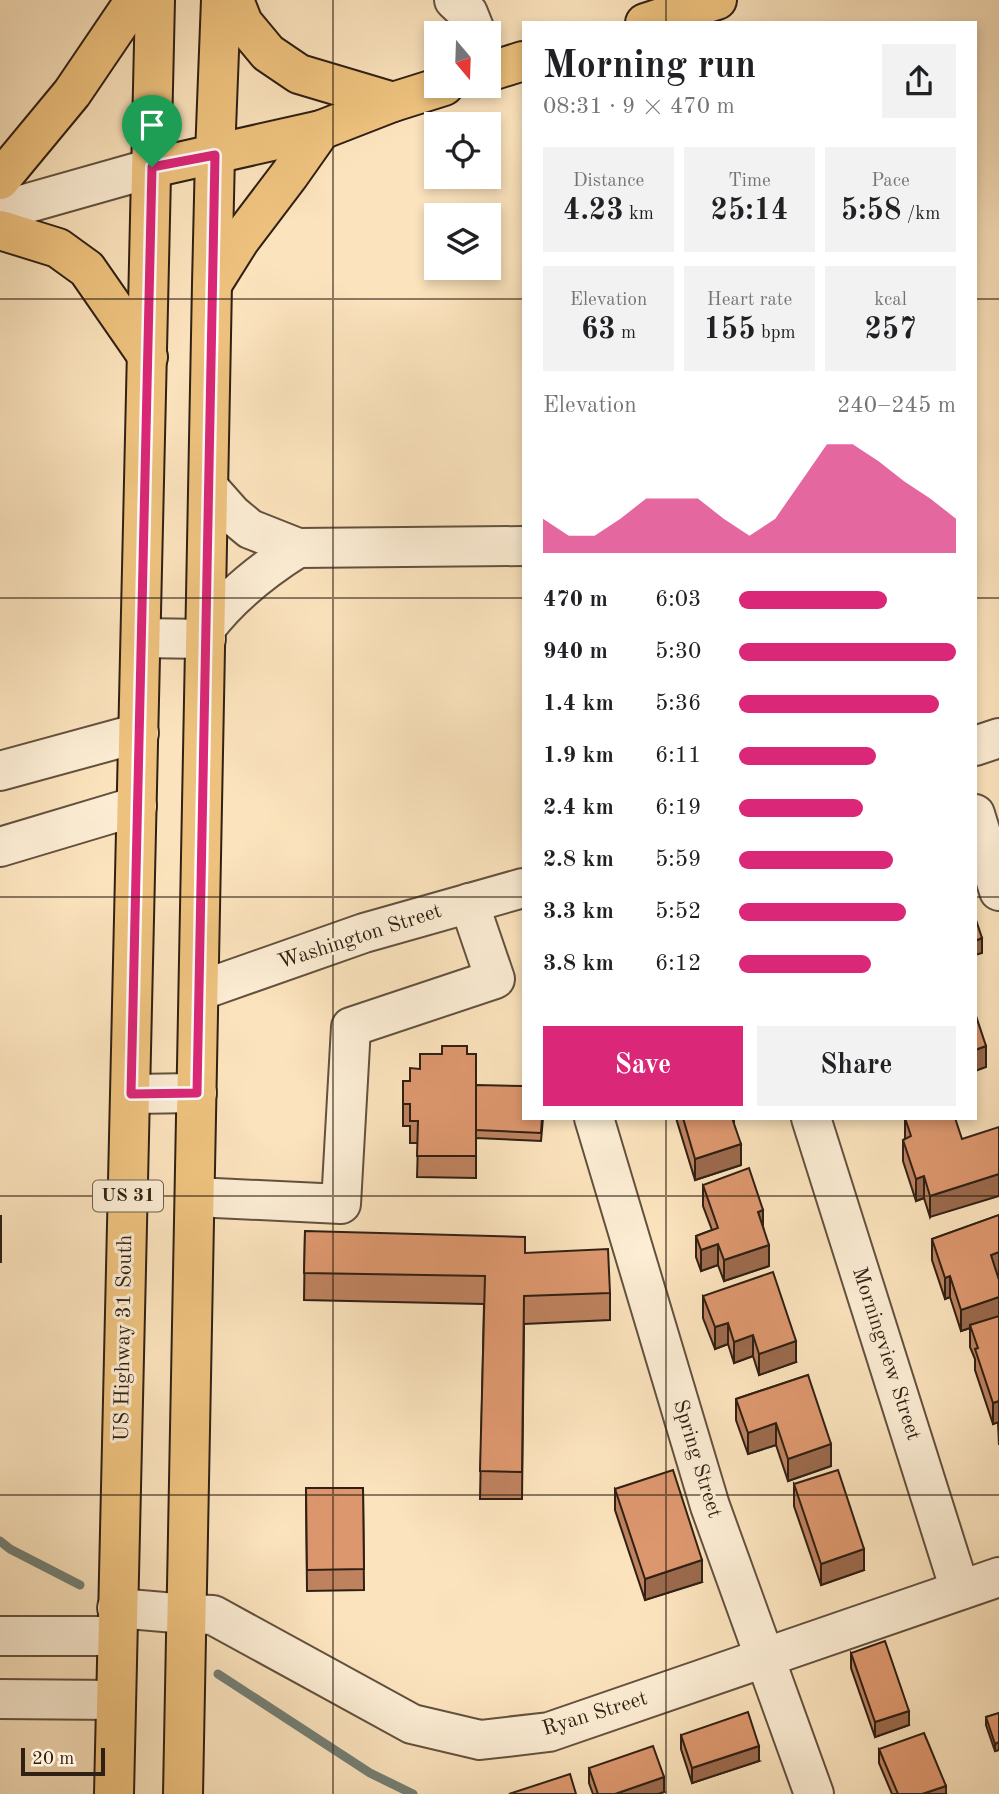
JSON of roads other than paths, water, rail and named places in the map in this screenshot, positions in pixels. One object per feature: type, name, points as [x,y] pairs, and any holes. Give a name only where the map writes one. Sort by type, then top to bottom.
[{"type":"main road","points":[[0,180],[72,93],[135,0]]},
{"type":"main road","name":"US Highway 31 South","points":[[114,1794],[155,0]]},
{"type":"main road","points":[[183,1794],[212,284],[221,0]]},
{"type":"main road","points":[[234,0],[243,23],[268,53],[299,74],[393,102]]},
{"type":"main road","points":[[654,21],[709,9]]},
{"type":"main road","points":[[152,167],[321,130],[424,92]]},
{"type":"main road","points":[[212,284],[240,240],[321,130]]},
{"type":"main road","points":[[0,230],[58,248],[87,269],[148,357]]},
{"type":"street","points":[[454,0],[468,13],[471,21]]},
{"type":"street","points":[[0,211],[152,167]]},
{"type":"street","points":[[209,488],[232,514],[250,529],[298,548],[522,546]]},
{"type":"street","points":[[141,638],[206,634],[221,608],[272,565],[298,548]]},
{"type":"street","points":[[0,771],[139,733]]},
{"type":"street","points":[[977,745],[999,738]]},
{"type":"street","points":[[0,847],[137,806]]},
{"type":"street","points":[[977,820],[999,891]]},
{"type":"street","name":"Washington Street","points":[[199,991],[364,933],[522,888]]},
{"type":"street","points":[[195,1197],[341,1204],[351,1027],[495,979],[469,903]]},
{"type":"street","points":[[131,1094],[197,1093]]},
{"type":"street","name":"Spring Street","points":[[595,1120],[710,1506],[814,1794]]},
{"type":"street","name":"Morningview Street","points":[[812,1120],[960,1590]]},
{"type":"street","name":"Ryan Street","points":[[0,1636],[187,1615],[213,1615],[412,1724],[480,1740],[549,1732],[999,1577]]},
{"type":"street","points":[[0,1699],[116,1700]]},
{"type":"waterway","points":[[0,1541],[10,1549],[80,1585]]},
{"type":"waterway","points":[[218,1674],[370,1773],[413,1794]]}]
